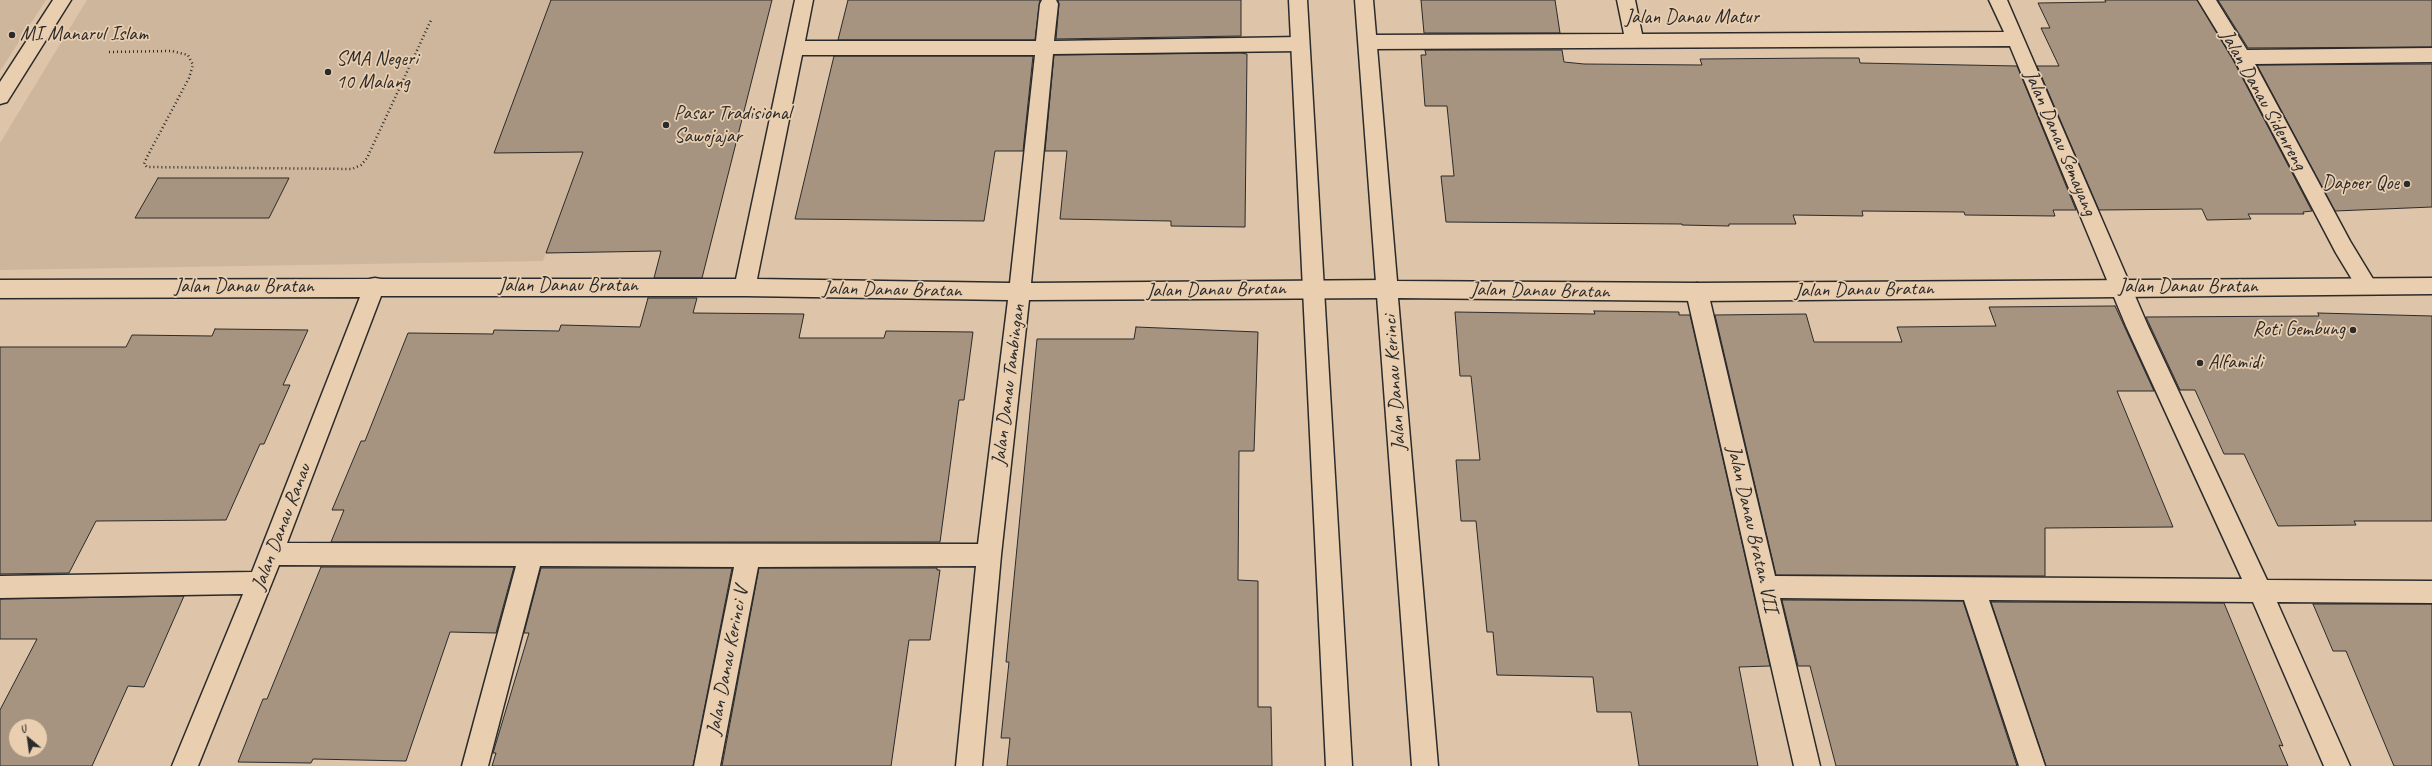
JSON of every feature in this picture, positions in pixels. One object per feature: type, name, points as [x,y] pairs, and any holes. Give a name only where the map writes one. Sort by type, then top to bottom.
[{"type":"street","points":[[0,97],[62,0]]},
{"type":"street","points":[[745,287],[804,0]]},
{"type":"street","points":[[1298,0],[1312,289],[1339,766]]},
{"type":"street","name":"Jalan Danau Kerinci","points":[[1364,0],[1369,42],[1424,766]]},
{"type":"street","points":[[1626,0],[1634,40]]},
{"type":"street","name":"Jalan Danau Semayang","points":[[1998,0],[2121,287],[2260,591],[2337,766]]},
{"type":"street","name":"Jalan Danau Sidenreng","points":[[2207,0],[2242,57],[2339,240],[2366,285]]},
{"type":"street","name":"Jalan Danau Tambingan","points":[[969,766],[989,555],[1020,292],[1049,4]]},
{"type":"street","name":"Jalan Danau Matur","points":[[1369,42],[2016,39]]},
{"type":"street","points":[[794,48],[1044,48],[1300,44]]},
{"type":"street","points":[[2242,57],[2432,55]]},
{"type":"street","name":"Jalan Danau Bratan","points":[[0,289],[375,286],[745,287],[1020,292],[1388,289],[1697,292],[2366,285],[2432,286]]},
{"type":"street","name":"Jalan Danau Ranau","points":[[185,766],[260,583],[375,286]]},
{"type":"street","name":"Jalan Danau Bratan VII","points":[[1697,292],[1807,766]]},
{"type":"street","points":[[271,554],[748,556],[989,555]]},
{"type":"street","points":[[475,766],[531,555]]},
{"type":"street","name":"Jalan Danau Kerinci V","points":[[708,766],[748,556]]},
{"type":"street","points":[[0,587],[260,583]]},
{"type":"street","points":[[1765,587],[2432,592]]},
{"type":"street","points":[[1973,589],[2032,766]]},
{"type":"path","points":[[109,52],[172,51],[188,55],[193,65],[189,78],[146,157],[144,164],[147,167],[352,169],[361,165],[367,158],[432,18]]},
{"type":"shaded area","name":"MI Manarul Islam","points":[[0,0],[46,0],[0,71]]},
{"type":"shaded area","name":"SMA Negeri 10 Malang","points":[[87,0],[638,0],[543,261],[0,270],[0,143]]},
{"type":"building","name":"Pasar Tradisional Sawojajar","points":[[551,0],[772,0],[702,278],[654,278],[661,251],[546,253],[583,152],[494,153]]},
{"type":"building","points":[[848,0],[1040,0],[1035,40],[838,40]]},
{"type":"building","points":[[1058,0],[1241,0],[1241,36],[1056,39],[1059,4]]},
{"type":"building","points":[[1421,0],[1555,0],[1560,33],[1424,33]]},
{"type":"building","points":[[2105,0],[2197,0],[2233,60],[2312,211],[2303,212],[2304,214],[2248,214],[2251,219],[2207,220],[2202,209],[2099,210],[2037,66],[2059,66],[2041,28],[2050,28],[2038,3],[2106,2]]},
{"type":"building","points":[[2218,0],[2432,0],[2432,47],[2248,48]]},
{"type":"building","points":[[1425,50],[1562,50],[1564,62],[1584,64],[1702,65],[1700,59],[1859,58],[1860,63],[2017,66],[2076,210],[2053,210],[2055,216],[1965,215],[1964,212],[1862,211],[1863,216],[1793,215],[1796,224],[1729,224],[1729,226],[1682,224],[1446,222],[1441,176],[1454,176],[1447,106],[1425,106],[1421,55],[1426,55]]},
{"type":"building","points":[[1247,54],[1245,227],[1171,226],[1171,221],[1060,219],[1067,151],[1045,151],[1054,55]]},
{"type":"building","points":[[834,56],[1033,56],[1023,151],[995,151],[984,221],[795,219]]},
{"type":"building","points":[[2432,64],[2432,207],[2335,211],[2257,65]]},
{"type":"building","points":[[158,178],[289,178],[269,218],[135,218]]},
{"type":"building","points":[[648,298],[697,298],[693,313],[804,314],[799,338],[884,338],[886,331],[973,332],[964,400],[959,400],[940,542],[331,542],[344,510],[332,510],[361,441],[365,441],[408,333],[493,334],[494,330],[559,331],[561,325],[640,327]]},
{"type":"building","points":[[2115,306],[2154,391],[2117,391],[2173,527],[2045,528],[2045,576],[1776,575],[1715,315],[1806,314],[1814,342],[1902,342],[1897,327],[1996,326],[1989,307]]},
{"type":"building","points":[[1594,311],[1679,312],[1679,315],[1690,315],[1770,666],[1739,667],[1758,766],[1639,766],[1631,712],[1597,712],[1593,677],[1497,675],[1493,632],[1487,632],[1476,521],[1461,521],[1456,460],[1480,460],[1471,376],[1460,376],[1455,312],[1595,314]]},
{"type":"building","points":[[2318,313],[2432,316],[2432,521],[2354,521],[2356,525],[2278,526],[2244,454],[2224,454],[2195,390],[2180,390],[2146,317],[2319,316]]},
{"type":"building","points":[[1136,327],[1258,332],[1254,451],[1239,451],[1238,580],[1258,581],[1258,707],[1271,707],[1272,766],[1007,766],[1010,738],[1001,738],[1009,662],[1006,662],[1037,339],[1134,339]]},
{"type":"building","points":[[215,329],[308,330],[283,385],[290,385],[264,444],[260,444],[226,520],[96,521],[69,573],[0,574],[0,347],[126,347],[132,335],[212,336]]},
{"type":"building","points":[[321,567],[514,567],[496,633],[450,632],[406,761],[313,759],[311,763],[238,762],[263,699],[267,699]]},
{"type":"building","points":[[541,568],[732,568],[693,766],[492,766],[496,753],[493,753],[529,633],[524,633]]},
{"type":"building","points":[[759,568],[937,568],[937,570],[940,570],[930,640],[909,640],[891,766],[722,766]]},
{"type":"building","points":[[184,596],[144,687],[128,686],[92,766],[0,766],[0,710],[37,639],[0,639],[0,599]]},
{"type":"building","points":[[1782,600],[1963,601],[2017,766],[1836,766],[1810,666],[1798,666]]},
{"type":"building","points":[[1991,602],[2224,603],[2283,746],[2279,745],[2288,766],[2046,766]]},
{"type":"building","points":[[2313,604],[2432,604],[2432,766],[2394,766],[2346,651],[2333,651]]},
{"type":"place","name":"MI Manarul Islam","points":[[12,35]]},
{"type":"place","name":"SMA Negeri 10 Malang","points":[[328,72]]},
{"type":"place","name":"Pasar Tradisional Sawojajar","points":[[666,125]]},
{"type":"place","name":"Dapoer Qoe","points":[[2407,184]]},
{"type":"place","name":"Roti Gembung","points":[[2353,330]]},
{"type":"place","name":"Alfamidi","points":[[2200,363]]}]
